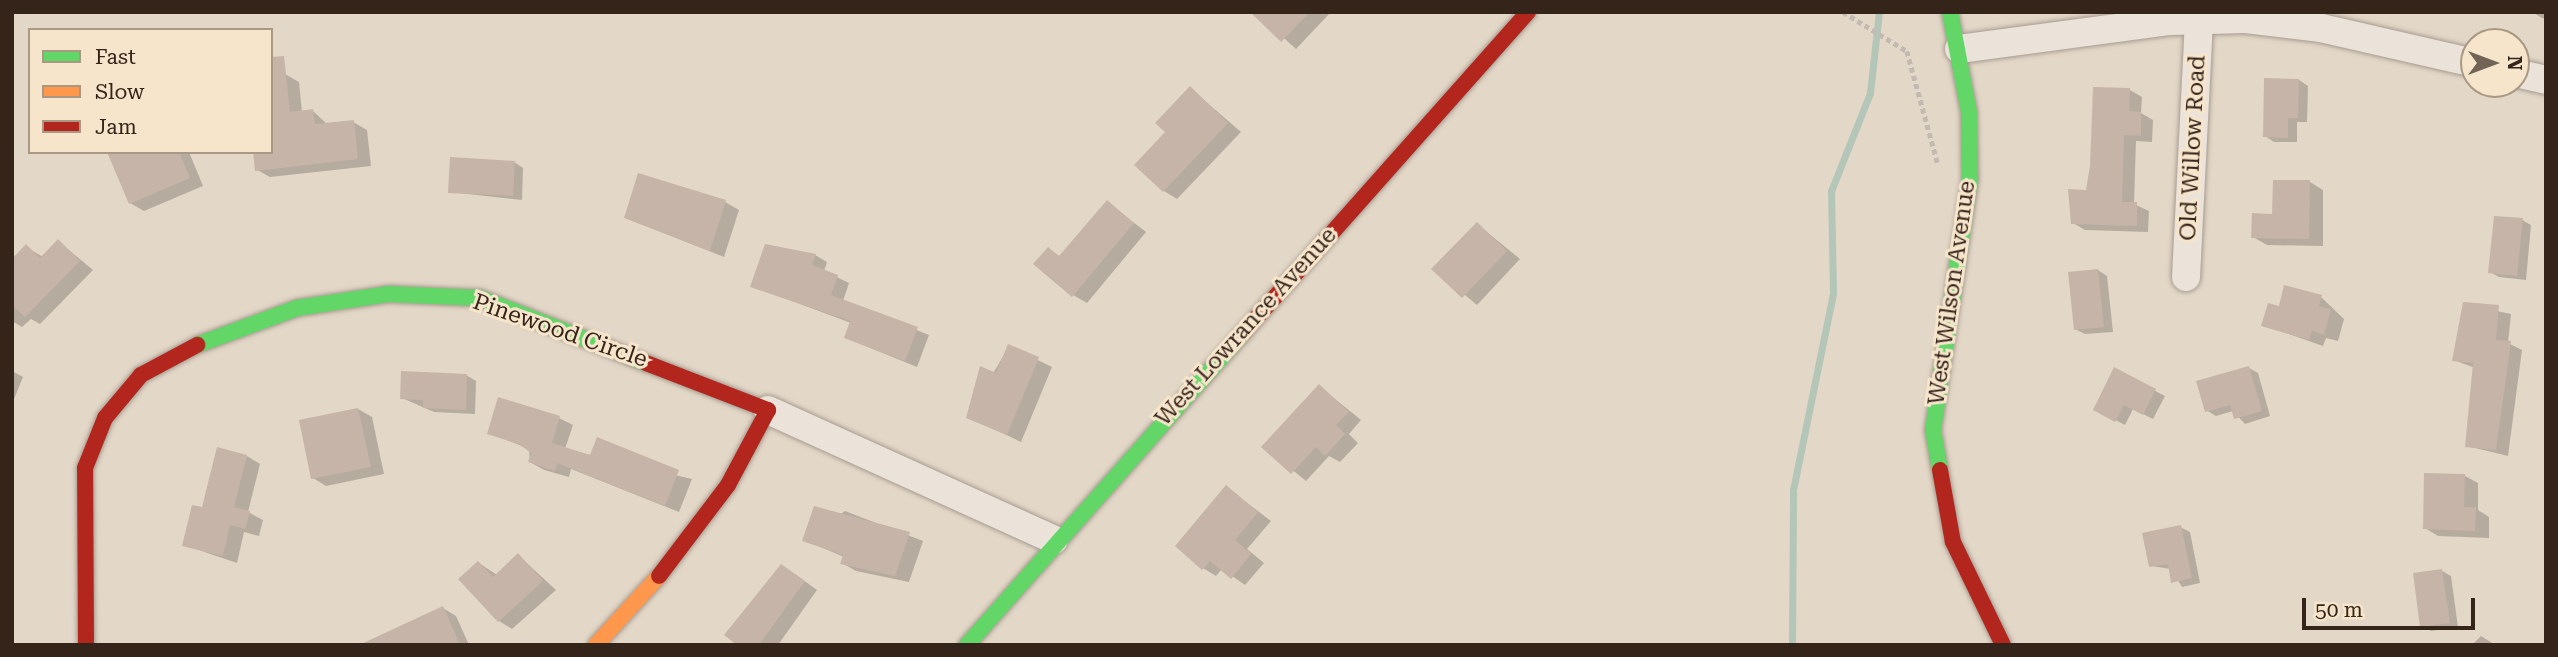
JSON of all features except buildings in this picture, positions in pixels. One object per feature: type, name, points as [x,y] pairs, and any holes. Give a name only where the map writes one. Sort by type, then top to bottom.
[{"type":"street","name":"West Lowrance Avenue","points":[[967,645],[1054,540],[1528,12]]},
{"type":"street","name":"West Wilson Avenue","points":[[1950,12],[1959,49],[1970,177],[1933,430],[1953,542],[2003,645]]},
{"type":"street","points":[[1959,49],[2199,19],[2321,28],[2460,60]]},
{"type":"street","name":"Old Willow Road","points":[[2186,277],[2199,19]]},
{"type":"street","name":"Pinewood Circle","points":[[86,645],[85,468],[106,418],[141,375],[209,339],[297,308],[388,294],[480,299],[768,410],[1054,540]]},
{"type":"street","points":[[596,645],[672,562],[728,485],[768,410]]},
{"type":"path","points":[[1843,12],[1864,30],[1896,42]]},
{"type":"waterway","points":[[1792,645],[1793,490],[1833,293],[1831,191],[1870,93],[1879,12]]},
{"type":"traffic: fast","points":[[1940,470],[1933,430],[1970,178],[1969,112],[1950,12]]},
{"type":"traffic: fast","points":[[197,345],[297,308],[388,294],[480,298],[646,363]]},
{"type":"traffic: fast","points":[[967,645],[1243,333]]},
{"type":"traffic: slow","points":[[596,645],[659,576]]},
{"type":"traffic: jam","points":[[1243,333],[1528,12]]},
{"type":"traffic: jam","points":[[86,645],[85,468],[105,418],[141,375],[197,345]]},
{"type":"traffic: jam","points":[[646,363],[768,410],[728,485],[659,576]]},
{"type":"traffic: jam","points":[[1940,470],[1953,542],[2003,645]]}]
